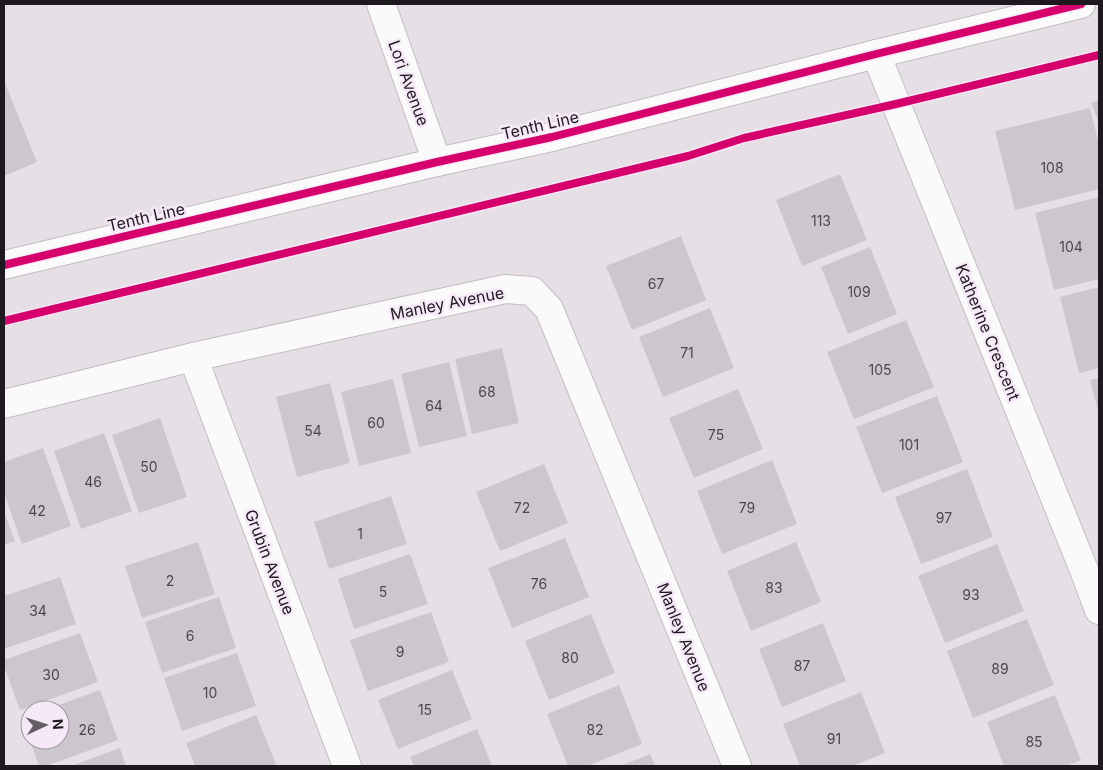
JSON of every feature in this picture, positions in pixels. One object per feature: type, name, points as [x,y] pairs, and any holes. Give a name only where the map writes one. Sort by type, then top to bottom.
[{"type":"street","name":"Lori Avenue","points":[[381,4],[437,162]]},
{"type":"street","name":"Tenth Line","points":[[4,265],[437,162],[552,137],[1081,4]]},
{"type":"street","name":"Katherine Crescent","points":[[876,54],[1099,610]]},
{"type":"street","name":"Manley Avenue","points":[[4,404],[193,357],[505,289],[532,291],[549,309],[737,766]]},
{"type":"street","name":"Grubin Avenue","points":[[193,357],[347,766]]},
{"type":"building","points":[[4,81],[37,162],[4,176]]},
{"type":"building","points":[[1099,100],[1099,120],[1098,120],[1091,103]]},
{"type":"building","points":[[1090,108],[1099,144],[1099,189],[1015,210],[995,131]]},
{"type":"building","points":[[840,174],[867,240],[802,266],[776,200]]},
{"type":"building","points":[[1099,197],[1099,279],[1054,290],[1035,213]]},
{"type":"building","points":[[681,236],[706,300],[632,330],[606,266]]},
{"type":"building","points":[[870,247],[897,314],[848,334],[821,267]]},
{"type":"building","points":[[1099,287],[1099,368],[1079,373],[1060,297]]},
{"type":"building","points":[[710,308],[734,368],[663,397],[639,337]]},
{"type":"building","points":[[906,320],[934,387],[854,419],[827,352]]},
{"type":"building","points":[[502,348],[519,423],[472,434],[455,359]]},
{"type":"building","points":[[449,362],[467,436],[419,447],[401,374]]},
{"type":"building","points":[[1099,378],[1099,415],[1090,380]]},
{"type":"building","points":[[393,379],[411,453],[359,466],[341,392]]},
{"type":"building","points":[[330,383],[350,463],[297,477],[276,397]]},
{"type":"building","points":[[738,389],[763,449],[694,478],[669,418]]},
{"type":"building","points":[[937,396],[963,462],[882,493],[856,427]]},
{"type":"building","points":[[160,418],[187,497],[139,513],[112,435]]},
{"type":"building","points":[[104,433],[132,511],[81,529],[54,451]]},
{"type":"building","points":[[43,448],[71,526],[22,544],[4,493],[4,462]]},
{"type":"building","points":[[772,460],[797,524],[722,554],[697,491]]},
{"type":"building","points":[[544,464],[568,523],[500,551],[476,492]]},
{"type":"building","points":[[967,469],[993,537],[921,564],[895,497]]},
{"type":"building","points":[[391,496],[407,544],[329,569],[314,522]]},
{"type":"building","points":[[4,511],[15,541],[4,545]]},
{"type":"building","points":[[565,538],[589,597],[512,628],[488,568]]},
{"type":"building","points":[[198,542],[215,594],[142,618],[125,566]]},
{"type":"building","points":[[796,542],[821,602],[751,631],[727,571]]},
{"type":"building","points":[[997,544],[1024,611],[945,643],[918,576]]},
{"type":"building","points":[[410,554],[428,604],[354,629],[338,579]]},
{"type":"building","points":[[60,577],[76,624],[4,649],[4,596]]},
{"type":"building","points":[[219,597],[236,648],[162,673],[145,622]]},
{"type":"building","points":[[431,612],[449,662],[368,691],[350,640]]},
{"type":"building","points":[[591,614],[615,673],[549,700],[525,641]]},
{"type":"building","points":[[1027,619],[1054,685],[973,718],[947,651]]},
{"type":"building","points":[[823,623],[846,681],[782,707],[759,649]]},
{"type":"building","points":[[80,633],[98,682],[48,700],[20,700],[20,710],[4,666],[4,660]]},
{"type":"building","points":[[237,653],[256,706],[182,731],[164,678]]},
{"type":"building","points":[[452,670],[472,719],[398,749],[378,700]]},
{"type":"building","points":[[619,685],[642,744],[587,766],[568,766],[547,714]]},
{"type":"building","points":[[100,690],[118,740],[46,766],[39,766],[33,750],[70,750],[70,701]]},
{"type":"building","points":[[861,692],[885,753],[852,766],[800,766],[783,724]]},
{"type":"building","points":[[1055,695],[1081,760],[1066,766],[1004,766],[987,722]]},
{"type":"building","points":[[256,715],[276,764],[271,766],[195,766],[186,743]]},
{"type":"building","points":[[477,729],[492,766],[414,766],[410,757]]},
{"type":"building","points":[[120,748],[126,766],[71,766]]},
{"type":"building","points":[[650,754],[655,766],[621,766]]},
{"type":"cycle path","points":[[4,265],[437,162],[552,137],[1081,4]]},
{"type":"cycle path","points":[[4,321],[688,156],[744,138],[1099,55]]}]
